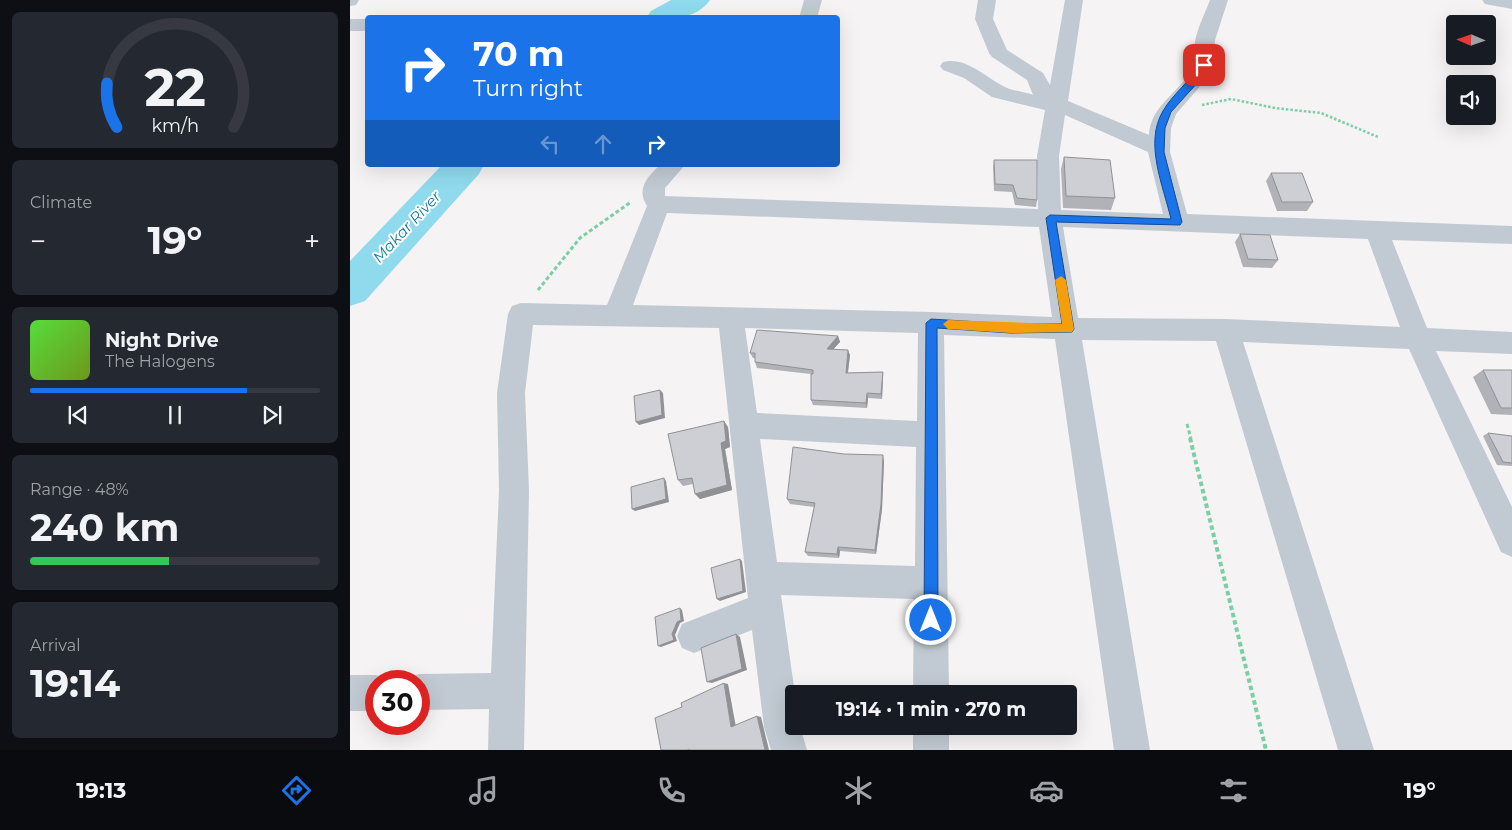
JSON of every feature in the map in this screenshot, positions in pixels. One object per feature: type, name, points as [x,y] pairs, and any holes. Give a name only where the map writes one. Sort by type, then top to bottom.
[{"type":"street","points":[[809,15],[813,0]]},
{"type":"street","points":[[987,0],[984,19],[999,52],[1036,77],[1052,103]]},
{"type":"street","points":[[1074,0],[1052,103],[1048,156],[1050,218],[1132,750]]},
{"type":"street","points":[[1177,222],[1160,149],[1160,128],[1167,111],[1196,79],[1204,65],[1205,40],[1219,0]]},
{"type":"street","points":[[1491,0],[1512,4]]},
{"type":"street","points":[[350,25],[365,25]]},
{"type":"street","points":[[950,66],[971,74],[998,92],[1038,103],[1052,103],[1097,120],[1160,149]]},
{"type":"street","points":[[616,315],[656,194],[673,167]]},
{"type":"street","points":[[656,194],[1050,218],[1512,235]]},
{"type":"street","points":[[1376,229],[1418,340],[1512,541]]},
{"type":"street","points":[[506,750],[514,491],[511,394],[521,314],[731,317],[931,323],[1011,328],[1226,330],[1512,343]]},
{"type":"street","points":[[731,317],[764,593],[782,728],[788,750]]},
{"type":"street","points":[[930,685],[931,323]]},
{"type":"street","points":[[1226,330],[1356,750]]},
{"type":"street","points":[[744,425],[931,435]]},
{"type":"street","points":[[694,636],[764,593],[931,583]]},
{"type":"street","points":[[430,692],[508,690]]},
{"type":"street","points":[[350,693],[365,693]]},
{"type":"street","points":[[930,735],[930,750]]},
{"type":"path","points":[[1167,111],[1231,99],[1275,108],[1321,113],[1378,137]]},
{"type":"path","points":[[521,314],[580,238],[656,194]]},
{"type":"path","points":[[1186,424],[1266,750]]},
{"type":"building","points":[[1064,157],[1110,160],[1115,198],[1066,196]]},
{"type":"building","points":[[994,160],[1037,160],[1037,200],[1017,198],[1013,185],[995,184]]},
{"type":"building","points":[[1271,173],[1302,173],[1313,202],[1282,202]]},
{"type":"building","points":[[1240,234],[1270,235],[1278,260],[1248,259]]},
{"type":"building","points":[[757,330],[838,336],[827,349],[848,350],[846,373],[883,372],[881,394],[867,393],[866,403],[811,400],[811,374],[813,374],[813,370],[755,362],[755,353],[750,353]]},
{"type":"building","points":[[1483,370],[1512,370],[1512,408],[1501,408]]},
{"type":"building","points":[[660,390],[662,415],[636,422],[634,396]]},
{"type":"building","points":[[724,421],[726,441],[721,443],[727,485],[695,494],[692,478],[678,480],[668,434]]},
{"type":"building","points":[[1488,433],[1512,436],[1512,463],[1503,462]]},
{"type":"building","points":[[793,447],[844,454],[883,455],[881,504],[875,550],[838,547],[837,554],[805,552],[815,503],[787,499]]},
{"type":"building","points":[[664,478],[666,499],[632,509],[631,487]]},
{"type":"building","points":[[740,559],[743,591],[717,599],[711,568]]},
{"type":"building","points":[[680,608],[681,620],[677,622],[672,634],[674,640],[658,646],[655,617]]},
{"type":"building","points":[[736,634],[742,669],[707,682],[701,648]]},
{"type":"building","points":[[724,683],[731,727],[757,716],[765,750],[661,750],[655,718],[682,707],[681,703]]},
{"type":"waterway","name":"Makar River","points":[[667,15],[694,0]]},
{"type":"waterway","name":"Makar River","points":[[350,289],[463,167]]},
{"type":"slow traffic","points":[[948,324],[1068,329],[1061,280]]},
{"type":"route","points":[[931,620],[931,323],[1068,329],[1050,218],[1177,222],[1160,152],[1160,128],[1167,111],[1179,95],[1196,79],[1204,65]]}]
